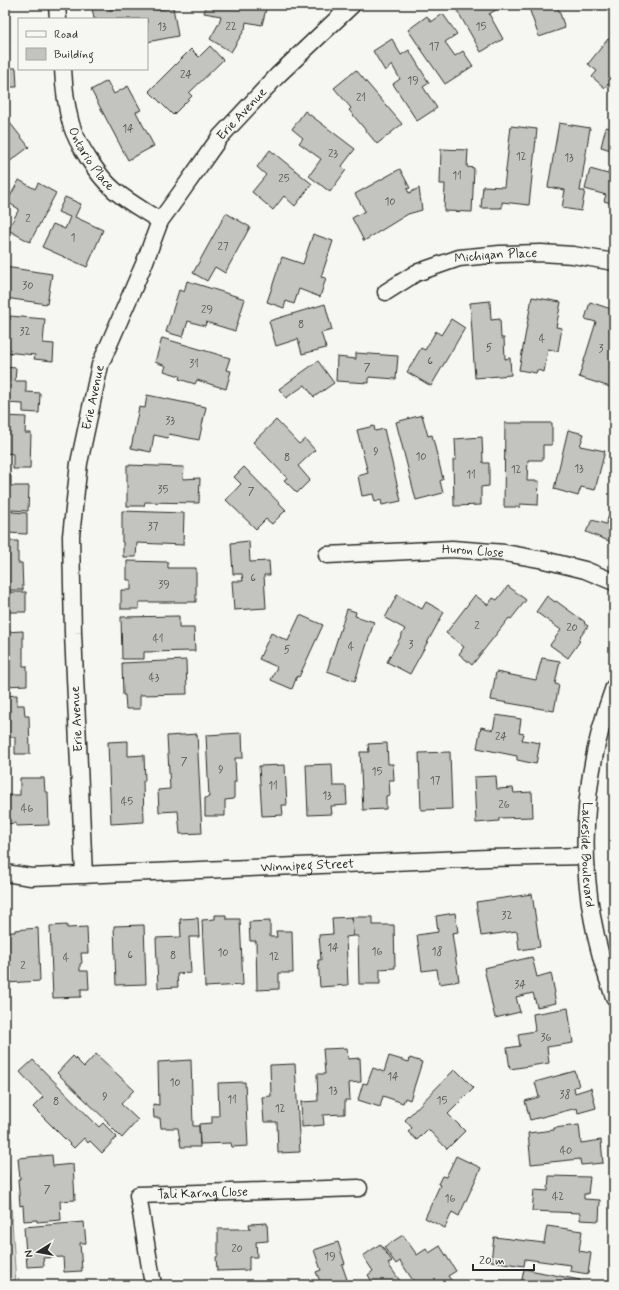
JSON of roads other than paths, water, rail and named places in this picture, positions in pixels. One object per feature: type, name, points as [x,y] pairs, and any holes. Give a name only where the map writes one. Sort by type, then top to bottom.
[{"type":"street","points":[[57,5],[58,18]]},
{"type":"street","name":"Erie Avenue","points":[[84,875],[73,633],[71,536],[79,463],[100,364],[144,264],[160,221],[220,137],[278,75],[352,5]]},
{"type":"street","name":"Ontario Place","points":[[62,70],[65,100],[71,125],[82,148],[96,170],[114,190],[160,221]]},
{"type":"street","name":"Michigan Place","points":[[386,292],[416,273],[459,258],[500,254],[541,254],[573,255],[614,262]]},
{"type":"street","name":"Huron Close","points":[[327,555],[452,549],[505,553],[544,560],[585,570],[614,582]]},
{"type":"street","name":"Lakeside Boulevard","points":[[614,687],[598,738],[591,773],[585,836],[585,856],[591,912],[598,947],[614,997]]},
{"type":"street","name":"Winnipeg Street","points":[[5,874],[30,877],[488,858],[585,856]]},
{"type":"street","name":"Winnipeg Street","points":[[5,884],[30,877]]},
{"type":"street","name":"Tali Karng Close","points":[[153,1285],[138,1196],[359,1188]]}]
